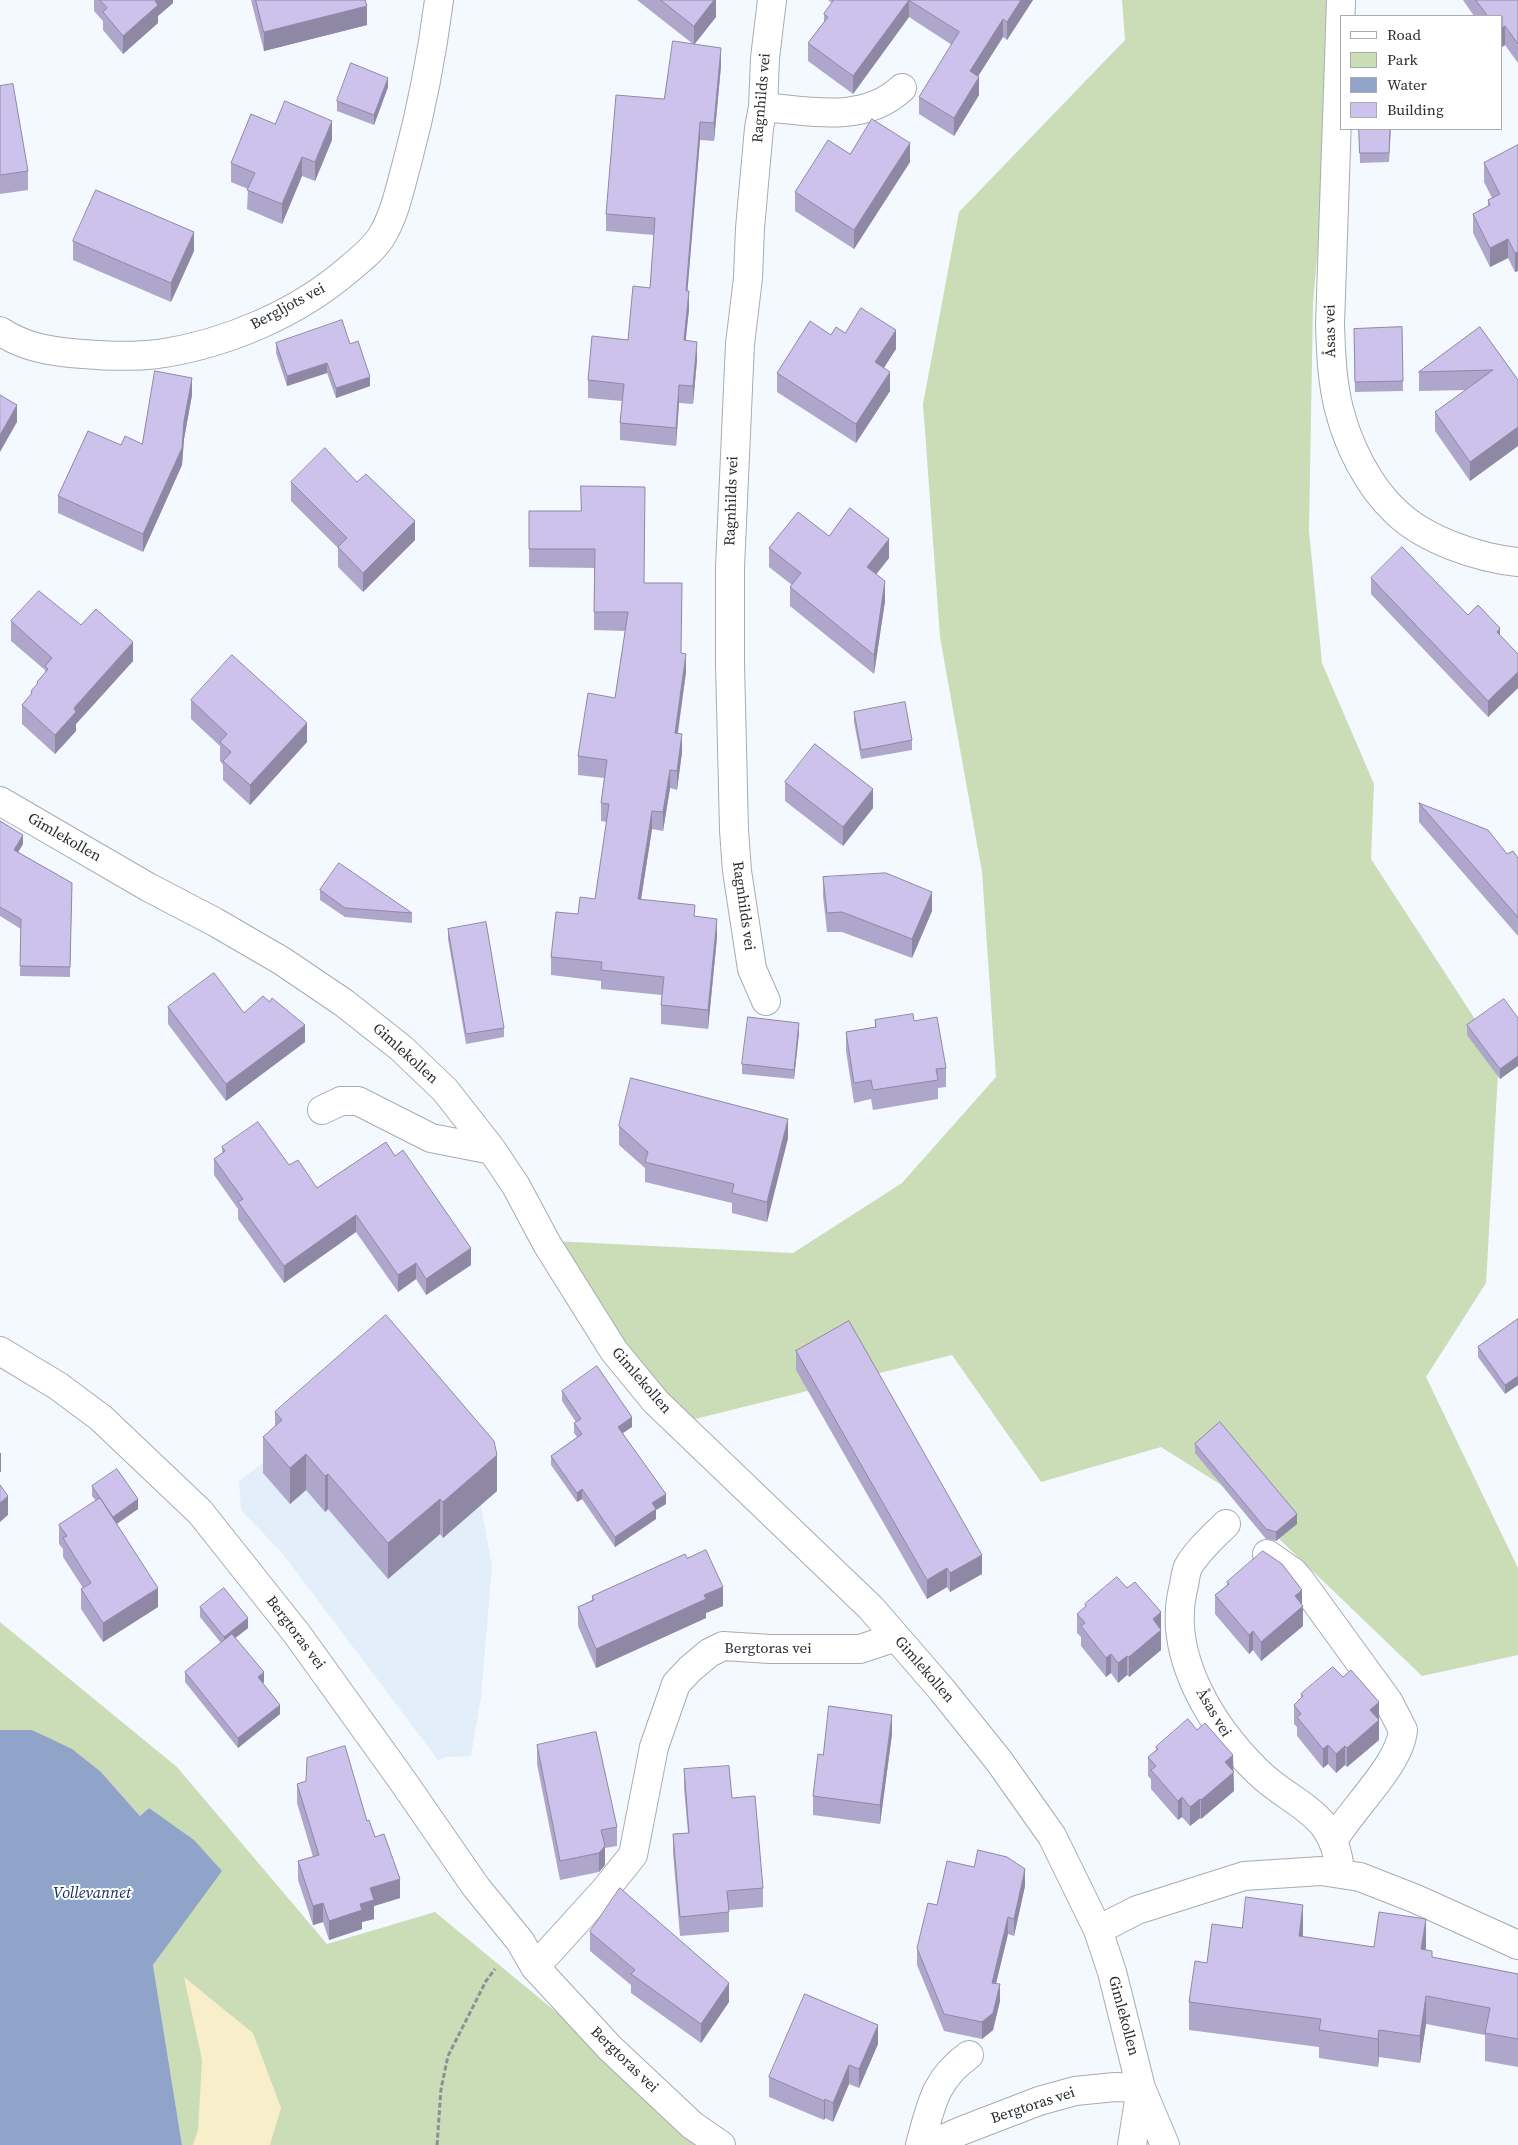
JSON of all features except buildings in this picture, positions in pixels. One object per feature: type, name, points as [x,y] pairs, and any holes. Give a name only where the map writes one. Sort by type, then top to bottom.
[{"type":"street","name":"Bergljots vei","points":[[0,332],[22,342],[51,351],[110,356],[156,354],[179,350],[230,336],[274,318],[332,283],[355,264],[382,236],[390,219],[399,194],[422,105],[439,0]]},
{"type":"street","name":"Ragnhilds vei","points":[[766,1001],[752,969],[737,872],[734,830],[730,664],[733,471],[740,344],[748,278],[750,228],[772,0]]},
{"type":"street","name":"Åsas vei","points":[[1341,15],[1342,0]]},
{"type":"street","name":"Åsas vei","points":[[1340,54],[1330,325],[1331,362],[1339,409],[1353,450],[1376,490],[1396,513],[1430,535],[1452,546],[1495,559],[1518,562]]},
{"type":"street","points":[[763,107],[833,114],[871,108],[895,95],[902,88]]},
{"type":"street","name":"Gimlekollen","points":[[0,801],[148,887],[240,936],[282,961],[344,1003],[401,1048],[445,1090],[492,1150],[516,1186],[547,1244],[614,1351],[656,1402],[871,1608],[999,1761],[1052,1836],[1098,1930],[1112,1972],[1141,2088],[1165,2145]]},
{"type":"street","points":[[322,1110],[341,1101],[358,1101],[431,1138],[492,1150]]},
{"type":"street","name":"Bergtoras vei","points":[[0,1351],[58,1386],[102,1418],[200,1512],[297,1634],[476,1887],[520,1941],[535,1967],[610,2048],[692,2125],[721,2145]]},
{"type":"street","name":"Åsas vei","points":[[1226,1524],[1205,1544],[1188,1568],[1180,1603],[1180,1630],[1189,1666],[1201,1696],[1216,1723],[1237,1750],[1259,1773],[1319,1819],[1333,1841],[1339,1860],[1340,1873]]},
{"type":"street","points":[[1267,1554],[1293,1572],[1300,1580],[1388,1701],[1403,1730],[1400,1745],[1376,1784],[1343,1824],[1333,1841]]},
{"type":"street","name":"Bergtoras vei","points":[[535,1967],[633,1855],[654,1747],[676,1684],[690,1669],[709,1653],[723,1646],[770,1649],[860,1649],[896,1637]]},
{"type":"street","points":[[1098,1930],[1137,1910],[1244,1876],[1321,1871],[1360,1877],[1416,1899],[1518,1945]]},
{"type":"street","points":[[920,2145],[942,2080],[953,2066],[969,2055]]},
{"type":"street","name":"Bergtoras vei","points":[[928,2145],[1039,2102],[1075,2091],[1114,2087],[1141,2088]]},
{"type":"street","name":"Gimlekollen","points":[[1132,2145],[1141,2088]]},
{"type":"path","points":[[437,2145],[441,2090],[448,2056],[486,1981],[520,1941]]},
{"type":"shaded area","points":[[329,1413],[470,1446],[492,1566],[481,1697],[471,1756],[446,1757],[438,1760],[283,1554],[241,1510],[239,1481]]},
{"type":"green space","points":[[1122,0],[1344,0],[1342,15],[1340,15],[1334,68],[1313,303],[1309,531],[1322,663],[1374,784],[1371,859],[1499,1056],[1486,1283],[1426,1377],[1518,1568],[1518,1655],[1422,1676],[1250,1511],[1234,1493],[1161,1447],[1041,1482],[952,1355],[671,1425],[554,1241],[793,1253],[902,1183],[996,1077],[982,872],[940,637],[923,404],[959,212],[1125,40]]},
{"type":"green space","points":[[0,1622],[177,1767],[327,1944],[435,1912],[612,2058],[731,2145],[182,2145],[153,1965],[221,1871],[149,1808],[140,1816],[101,1772],[32,1730],[0,1730]]},
{"type":"sand","points":[[184,1977],[253,2033],[281,2108],[270,2145],[193,2145],[198,2130],[202,2060]]},
{"type":"water","name":"Vollevannet","points":[[0,1730],[32,1730],[72,1749],[101,1772],[140,1816],[149,1808],[194,1840],[222,1871],[153,1965],[182,2145],[0,2145]]}]
